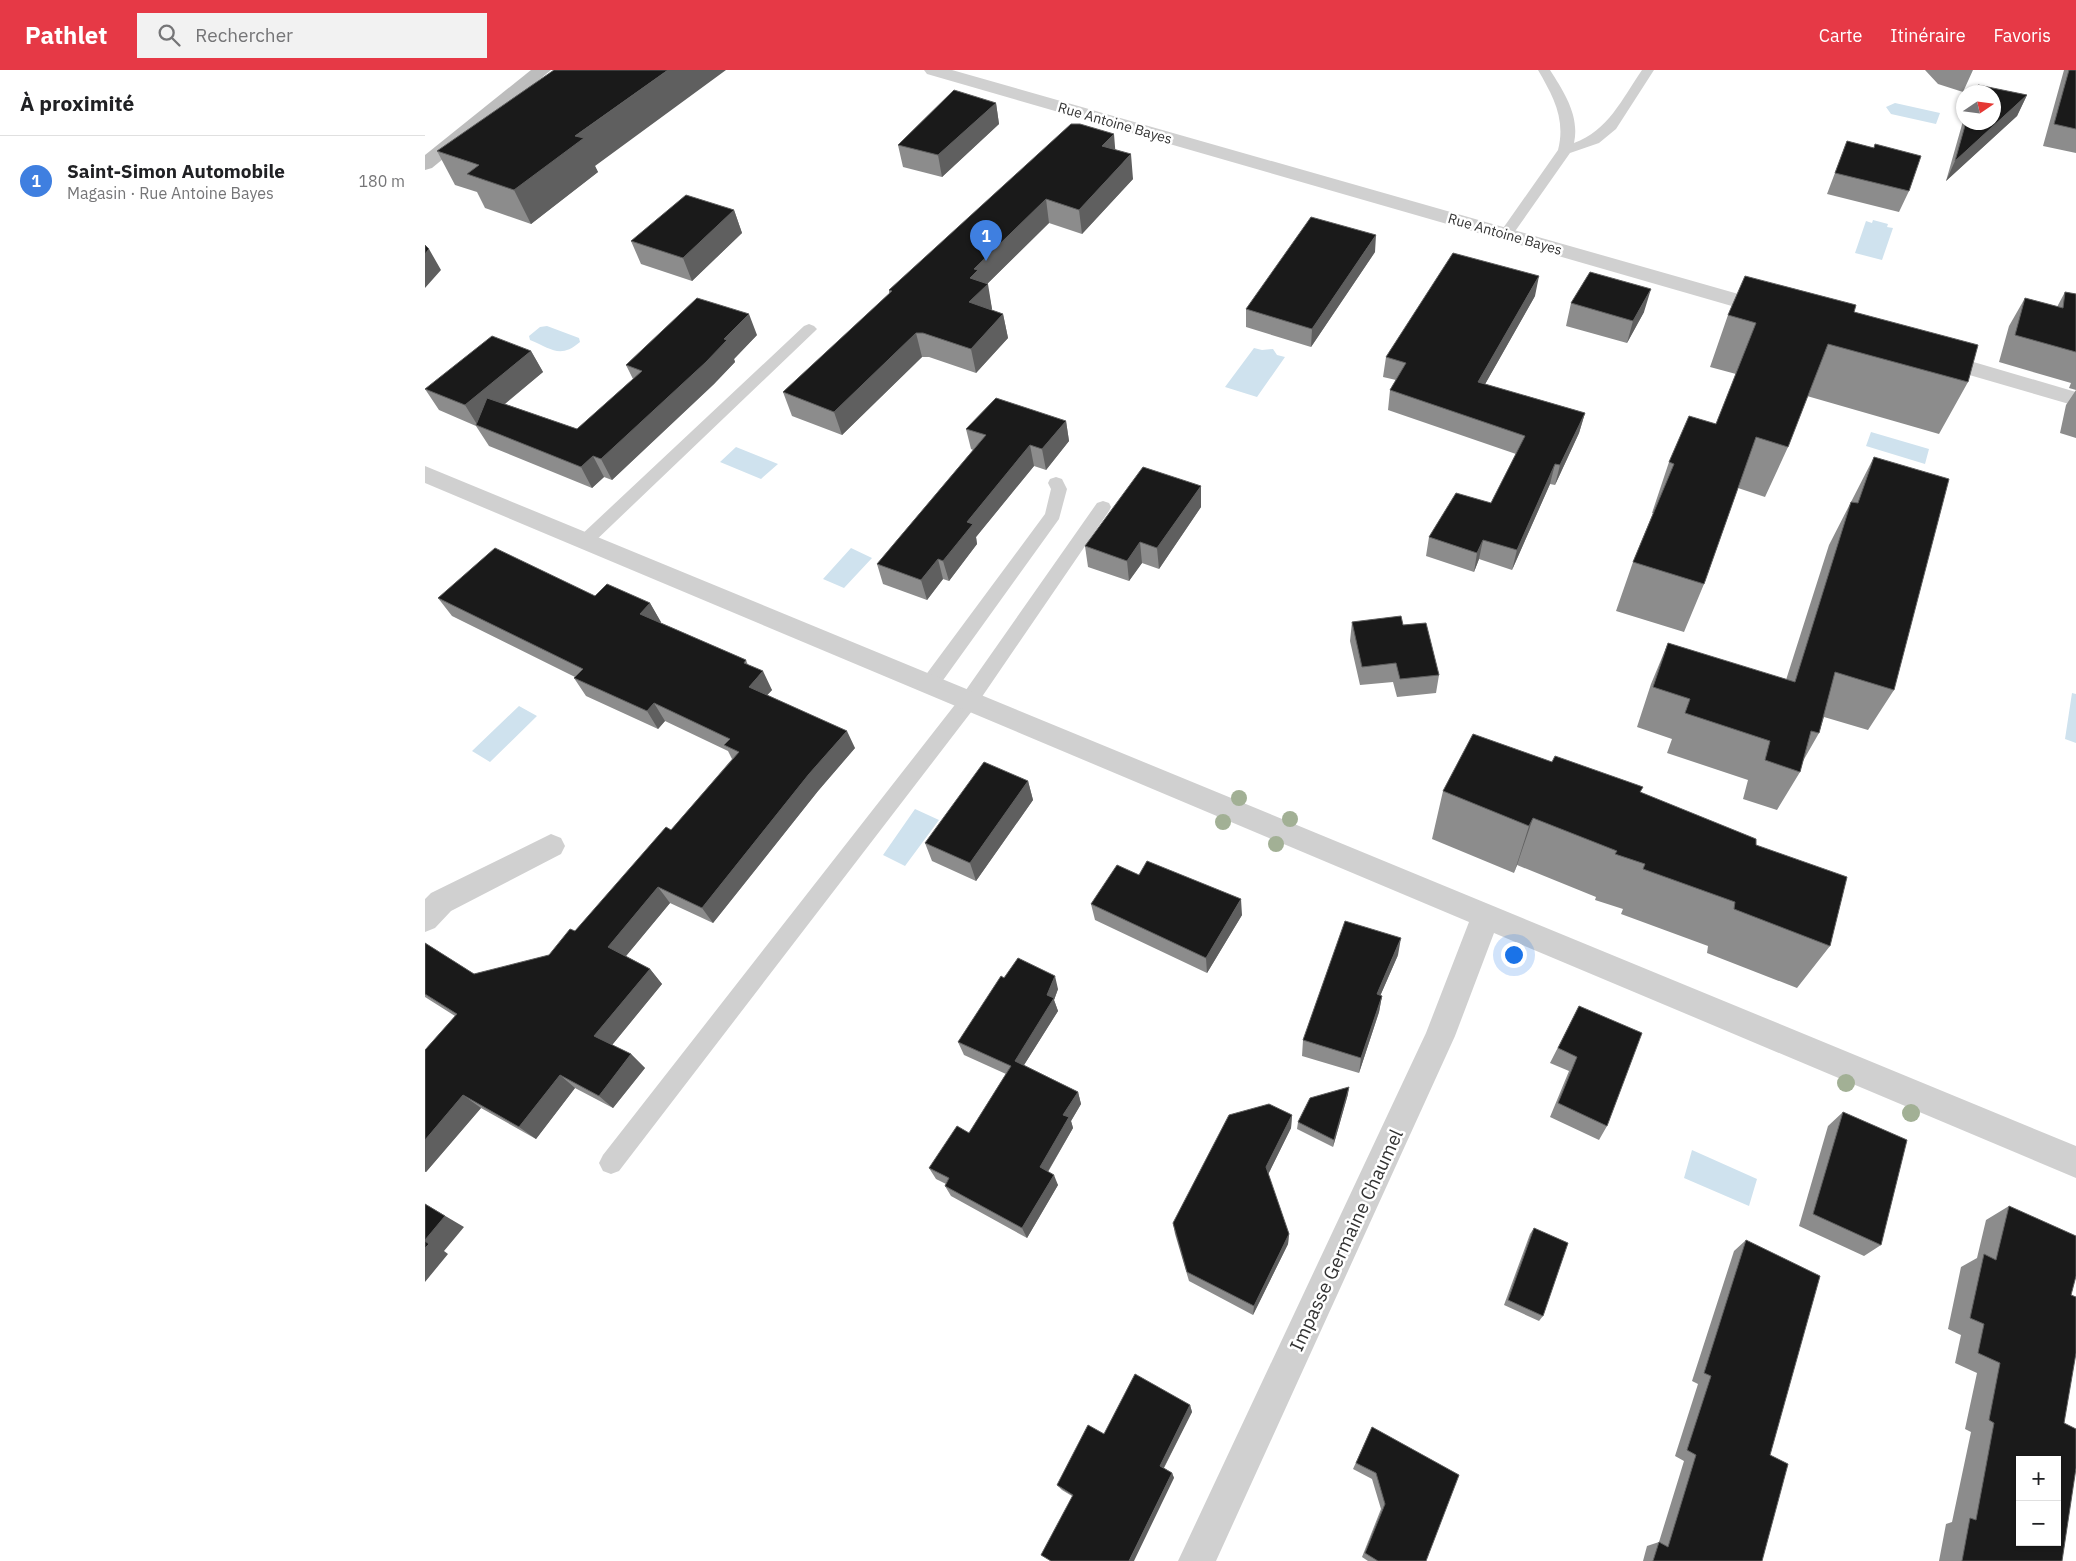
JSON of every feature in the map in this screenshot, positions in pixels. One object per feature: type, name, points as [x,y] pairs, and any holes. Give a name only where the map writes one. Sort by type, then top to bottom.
[{"type":"main road","points":[[425,164],[542,70]]},
{"type":"street","name":"Rue Antoine Bayes","points":[[933,70],[1789,315]]},
{"type":"street","points":[[1918,353],[2076,398]]},
{"type":"street","points":[[425,474],[2076,1162]]},
{"type":"street","points":[[425,919],[441,902],[551,846]]},
{"type":"street","name":"Impasse Germaine Chaumel","points":[[1197,1561],[1441,1036],[1486,915]]},
{"type":"lane","points":[[1506,234],[1565,150],[1569,139],[1567,109],[1544,70]]},
{"type":"lane","points":[[1565,150],[1594,140],[1611,126],[1648,70]]},
{"type":"lane","points":[[585,541],[809,329]]},
{"type":"lane","points":[[929,685],[1053,515],[1059,489],[1056,483]]},
{"type":"lane","points":[[611,1163],[969,702],[1103,507]]},
{"type":"water","points":[[1895,103],[1940,113],[1936,124],[1891,114],[1886,107]]},
{"type":"water","points":[[1873,220],[1888,224],[1887,227],[1893,228],[1882,260],[1855,253],[1866,221],[1872,223]]},
{"type":"water","points":[[547,326],[579,338],[580,342],[567,350],[556,351],[530,340],[529,336],[540,327]]},
{"type":"water","points":[[1254,348],[1262,350],[1273,349],[1277,355],[1285,357],[1257,397],[1225,387]]},
{"type":"water","points":[[1871,432],[1929,449],[1925,464],[1866,446]]},
{"type":"water","points":[[736,447],[778,464],[761,479],[720,462]]},
{"type":"water","points":[[851,548],[872,558],[844,588],[823,579]]},
{"type":"water","points":[[2072,693],[2076,694],[2076,743],[2065,739]]},
{"type":"water","points":[[519,706],[537,716],[490,762],[472,751]]},
{"type":"water","points":[[915,809],[939,820],[905,866],[883,855]]},
{"type":"water","points":[[1692,1150],[1757,1179],[1749,1206],[1684,1178]]},
{"type":"building","points":[[554,70],[668,70],[575,136],[584,138],[514,190],[467,174],[479,165],[437,151]]},
{"type":"building","points":[[2069,70],[2076,70],[2076,129],[2054,124]]},
{"type":"building","points":[[954,90],[996,103],[938,155],[898,145]]},
{"type":"building","points":[[2001,90],[2027,95],[2001,119]]},
{"type":"building","points":[[1071,124],[1080,124],[1114,134],[1102,146],[1131,154],[1079,210],[1046,199],[974,269],[978,270],[970,278],[988,284],[969,302],[1003,314],[971,349],[923,333],[916,333],[834,412],[783,392],[892,291],[889,290]]},
{"type":"building","points":[[1964,130],[1989,130],[1955,161]]},
{"type":"building","points":[[1847,141],[1874,148],[1875,144],[1921,156],[1909,191],[1835,173]]},
{"type":"building","points":[[686,195],[734,210],[683,258],[631,241]]},
{"type":"building","points":[[1311,217],[1376,235],[1312,329],[1246,309]]},
{"type":"building","points":[[425,245],[429,249],[425,254]]},
{"type":"building","points":[[1453,253],[1539,276],[1478,382],[1585,413],[1560,465],[1555,464],[1517,550],[1483,540],[1477,553],[1429,537],[1456,493],[1491,503],[1525,436],[1390,390],[1406,363],[1386,357]]},
{"type":"building","points":[[1590,272],[1651,289],[1633,321],[1571,303]]},
{"type":"building","points":[[1745,276],[1856,305],[1854,312],[1978,345],[1968,382],[1828,344],[1788,447],[1756,437],[1704,584],[1633,562],[1674,464],[1669,462],[1689,416],[1716,424],[1756,323],[1728,315]]},
{"type":"building","points":[[2065,292],[2076,294],[2076,352],[2015,335],[2025,298],[2063,308]]},
{"type":"building","points":[[697,298],[749,314],[724,339],[727,340],[706,362],[601,459],[593,456],[581,467],[476,425],[487,398],[577,429],[642,371],[626,365]]},
{"type":"building","points":[[492,336],[531,351],[465,405],[425,389]]},
{"type":"building","points":[[996,398],[1066,421],[1042,449],[1030,445],[967,522],[973,524],[943,561],[938,559],[921,580],[877,564],[986,435],[966,429]]},
{"type":"building","points":[[1874,457],[1949,479],[1894,690],[1835,672],[1819,733],[1811,731],[1800,772],[1765,760],[1770,741],[1685,713],[1690,699],[1653,687],[1668,643],[1795,682],[1851,502],[1858,503]]},
{"type":"building","points":[[1143,467],[1201,486],[1157,548],[1140,542],[1127,561],[1085,546]]},
{"type":"building","points":[[495,548],[595,596],[607,584],[650,603],[640,614],[746,660],[744,663],[763,671],[749,687],[847,731],[809,774],[702,908],[658,887],[608,947],[650,969],[594,1036],[631,1054],[599,1096],[560,1075],[519,1127],[463,1095],[425,1140],[425,1050],[457,1014],[425,994],[425,943],[474,974],[549,955],[570,929],[575,931],[666,827],[671,830],[739,752],[724,745],[730,739],[654,703],[647,711],[574,678],[583,669],[438,598]]},
{"type":"building","points":[[1401,616],[1403,625],[1426,623],[1439,675],[1400,679],[1396,663],[1362,667],[1352,622]]},
{"type":"building","points":[[1473,734],[1552,762],[1555,756],[1643,787],[1640,792],[1756,839],[1756,845],[1847,877],[1830,946],[1734,909],[1735,902],[1643,869],[1645,864],[1615,854],[1617,851],[1533,818],[1529,826],[1443,791]]},
{"type":"building","points":[[984,762],[1028,781],[970,863],[925,843]]},
{"type":"building","points":[[1147,861],[1241,899],[1206,958],[1091,904],[1117,865],[1139,875]]},
{"type":"building","points":[[1345,921],[1401,938],[1377,994],[1382,996],[1361,1058],[1303,1040]]},
{"type":"building","points":[[1018,958],[1055,976],[1047,995],[1054,998],[1015,1061],[1078,1092],[1063,1115],[1069,1117],[1040,1167],[1054,1175],[1022,1228],[945,1186],[949,1178],[929,1168],[957,1126],[969,1133],[1011,1066],[958,1042],[1001,976],[1004,978]]},
{"type":"building","points":[[1579,1006],[1642,1033],[1607,1126],[1558,1103],[1577,1057],[1558,1048]]},
{"type":"building","points":[[1349,1087],[1334,1140],[1298,1122],[1310,1098]]},
{"type":"building","points":[[1269,1104],[1292,1115],[1266,1167],[1289,1234],[1254,1306],[1187,1272],[1173,1223],[1229,1115]]},
{"type":"building","points":[[1843,1112],[1907,1140],[1881,1245],[1813,1214]]},
{"type":"building","points":[[425,1204],[445,1216],[425,1240]]},
{"type":"building","points":[[2009,1206],[2076,1236],[2076,1276],[2071,1295],[2076,1297],[2076,1353],[2064,1423],[2076,1429],[2076,1468],[2062,1561],[1962,1561],[1970,1518],[1976,1520],[1994,1423],[1989,1420],[2000,1363],[1978,1353],[1984,1324],[1970,1318],[1984,1254],[1996,1260]]},
{"type":"building","points":[[1534,1228],[1568,1243],[1543,1316],[1508,1300]]},
{"type":"building","points":[[1746,1240],[1820,1276],[1770,1455],[1788,1464],[1762,1561],[1653,1561],[1659,1542],[1668,1547],[1696,1455],[1687,1450],[1711,1376],[1704,1373]]},
{"type":"building","points":[[1135,1374],[1190,1405],[1160,1466],[1172,1473],[1129,1561],[1051,1561],[1041,1555],[1073,1495],[1057,1485],[1088,1425],[1104,1434]]},
{"type":"building","points":[[1372,1427],[1459,1475],[1426,1561],[1378,1561],[1365,1553],[1385,1504],[1376,1473],[1356,1463]]},
{"type":"place","name":"Saint-Simon Automobile","points":[[986,261]]}]
